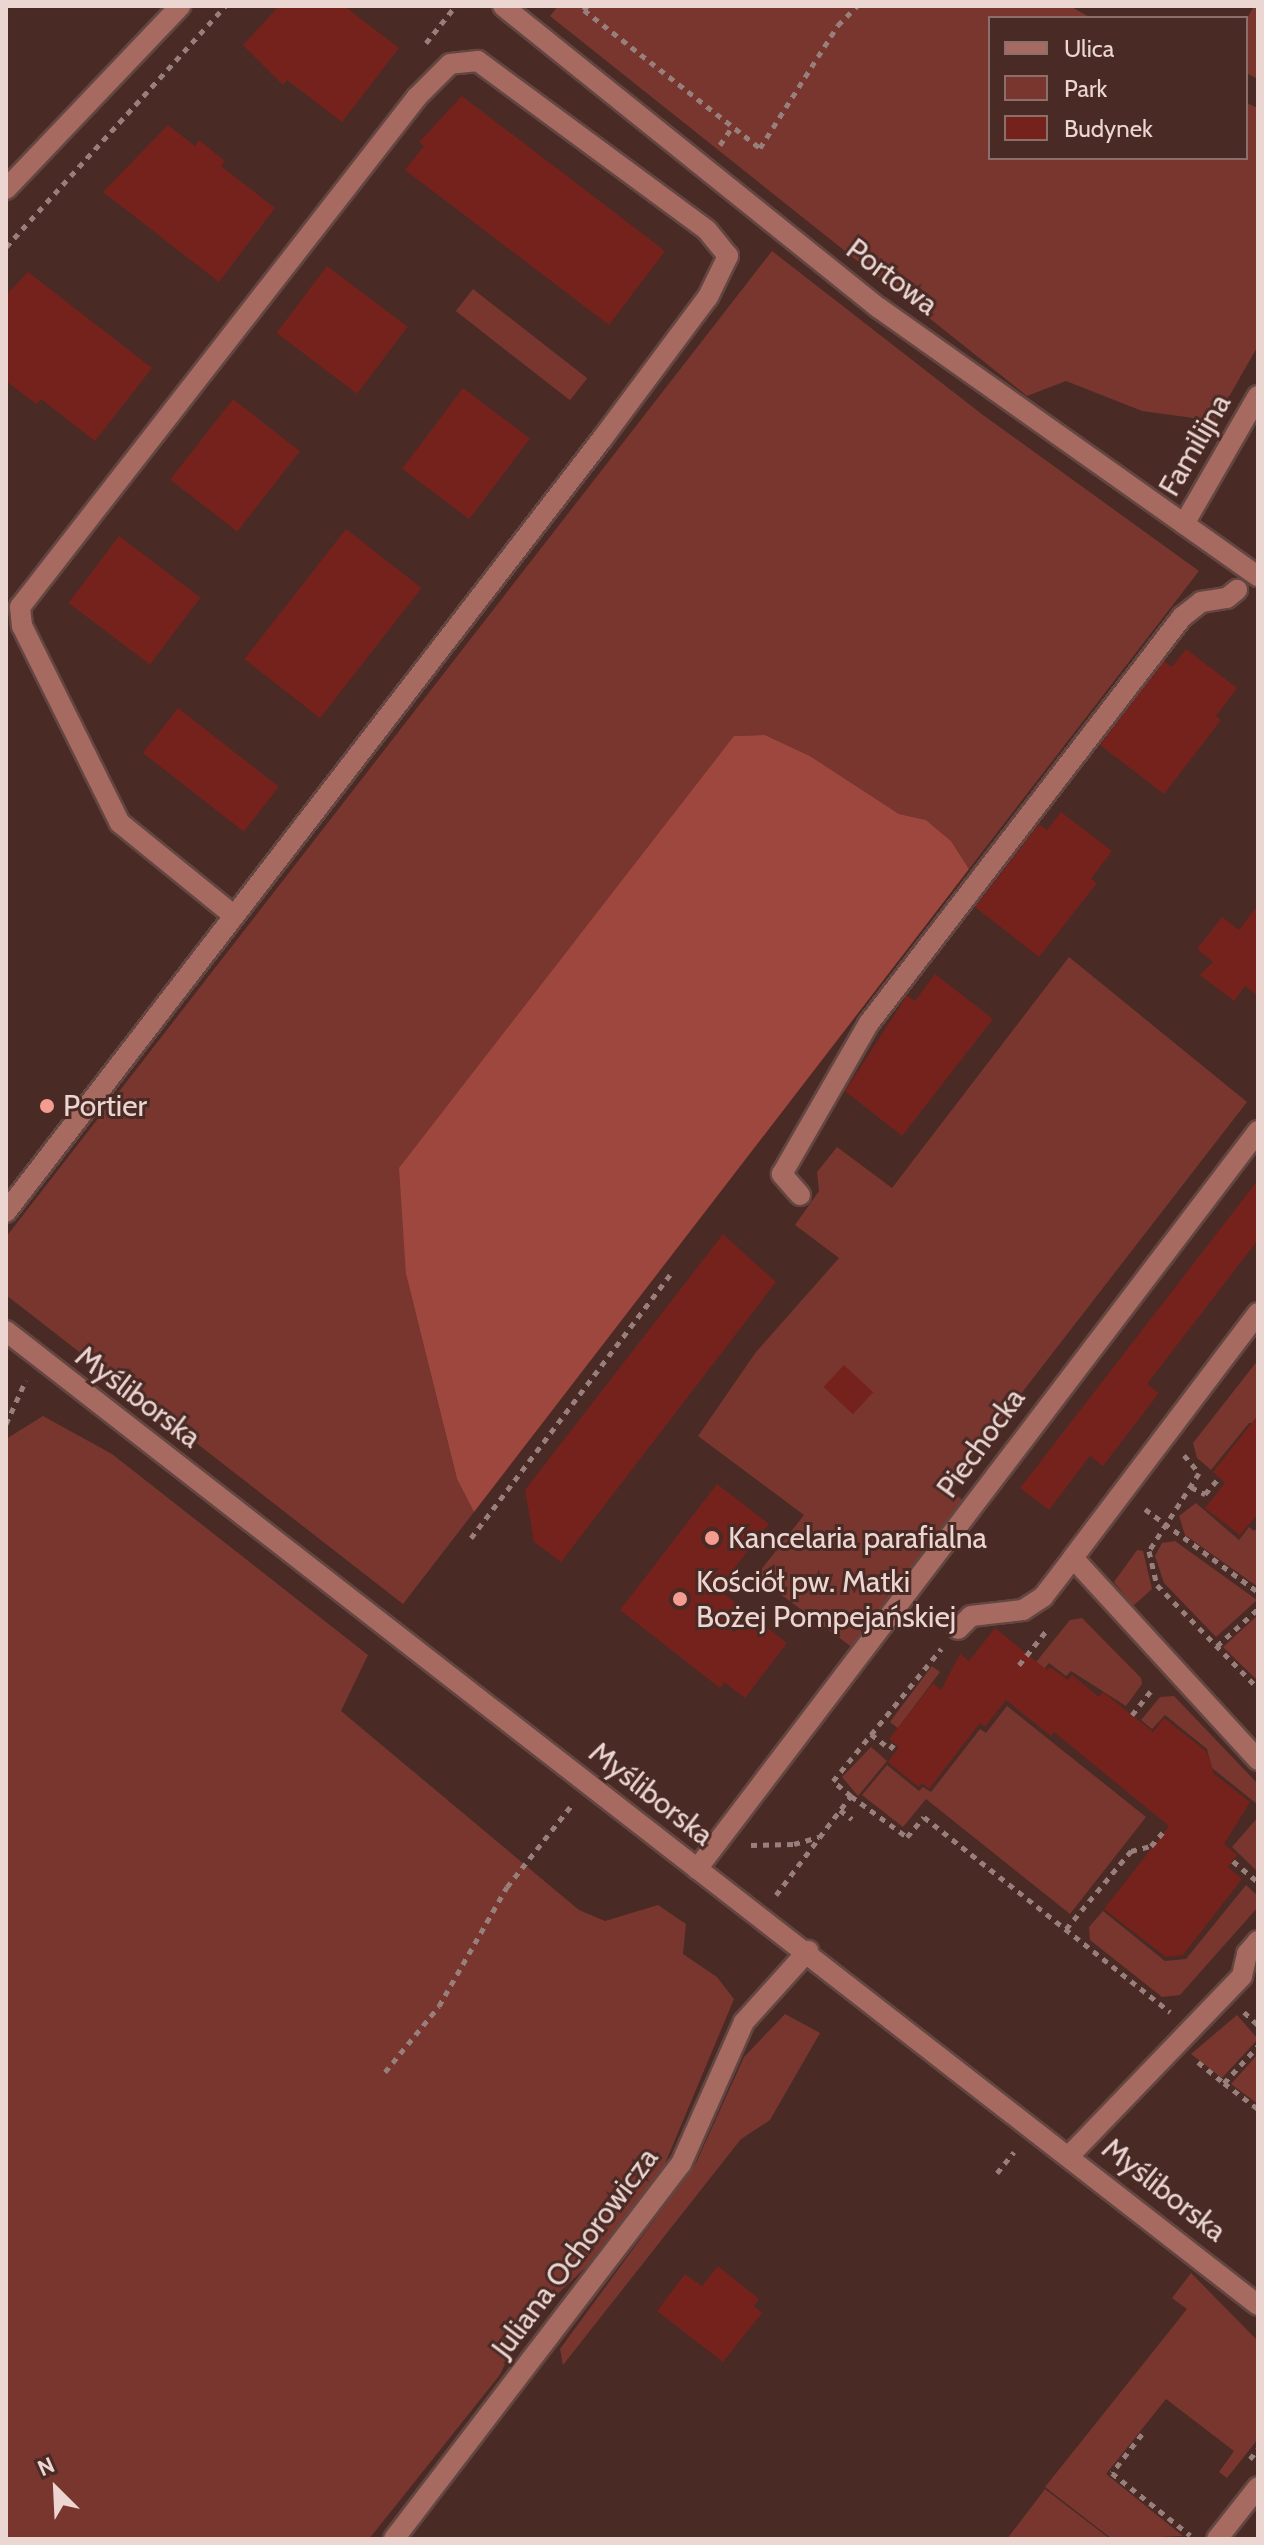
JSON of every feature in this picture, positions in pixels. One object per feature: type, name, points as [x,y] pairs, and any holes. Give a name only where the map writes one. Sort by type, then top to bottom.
[{"type":"street","points":[[6,189],[180,6]]},
{"type":"street","name":"Portowa","points":[[503,6],[879,308],[1258,576]]},
{"type":"street","points":[[6,625],[417,97],[450,64],[478,61],[707,230],[728,256],[708,297],[602,439],[232,914],[6,1212]]},
{"type":"street","name":"Familijna","points":[[1184,524],[1258,396]]},
{"type":"street","points":[[800,1195],[782,1174],[869,1023],[1182,617],[1201,602],[1227,598],[1237,590]]},
{"type":"street","points":[[20,607],[22,626],[120,823],[232,914]]},
{"type":"street","name":"Piechocka","points":[[697,1869],[1258,1131]]},
{"type":"street","points":[[958,1629],[971,1616],[1023,1610],[1043,1597],[1258,1313]]},
{"type":"street","name":"Myśliborska","points":[[6,1331],[697,1869],[808,1951],[1258,2305]]},
{"type":"street","points":[[1073,1558],[1258,1760]]},
{"type":"street","points":[[1070,2155],[1174,2044],[1250,1976],[1247,1954],[1258,1941]]},
{"type":"street","name":"Juliana Ochorowicza","points":[[394,2539],[681,2164],[744,2022],[808,1951]]},
{"type":"street","points":[[1217,2539],[1258,2487]]},
{"type":"path","points":[[6,247],[225,6]]},
{"type":"path","points":[[587,6],[584,10],[760,148],[838,25],[857,6]]},
{"type":"path","points":[[715,151],[733,126]]},
{"type":"path","points":[[471,1538],[670,1275]]},
{"type":"path","points":[[6,1424],[13,1401],[39,1359]]},
{"type":"path","points":[[1180,1451],[1199,1473],[1149,1551],[1157,1585],[1258,1688]]},
{"type":"path","points":[[1191,1487],[1205,1494],[1219,1478]]},
{"type":"path","points":[[1122,1492],[1258,1592]]},
{"type":"path","points":[[1217,1646],[1258,1609]]},
{"type":"path","points":[[958,1629],[833,1781],[907,1837],[924,1817],[1174,2015]]},
{"type":"path","points":[[1132,1715],[1156,1684]]},
{"type":"path","points":[[871,1734],[890,1749],[894,1744]]},
{"type":"path","points":[[385,2072],[439,2006],[507,1887],[589,1783]]},
{"type":"path","points":[[773,1899],[851,1796]]},
{"type":"path","points":[[840,1810],[852,1819]]},
{"type":"path","points":[[1066,1929],[1131,1851],[1151,1846],[1163,1832]]},
{"type":"path","points":[[716,1843],[772,1846],[820,1836]]},
{"type":"path","points":[[1233,1861],[1258,1882]]},
{"type":"path","points":[[1174,2044],[1258,2109]]},
{"type":"path","points":[[1224,2083],[1258,2046]]},
{"type":"path","points":[[1142,2434],[1112,2473],[1191,2536]]},
{"type":"green space","points":[[558,6],[1070,6],[1088,16],[988,16],[988,160],[1248,160],[1248,104],[1258,108],[1258,346],[1215,421],[1142,411],[1066,381],[1027,396],[550,16]]},
{"type":"green space","points":[[1254,6],[1258,6],[1258,79],[1248,74],[1248,16]]},
{"type":"green space","points":[[772,251],[983,415],[1199,571],[969,869],[951,841],[926,820],[899,814],[810,756],[765,735],[734,736],[406,1274],[457,1479],[474,1512],[403,1604],[6,1295],[6,1237]]},
{"type":"green space","points":[[473,289],[587,378],[570,400],[456,311]]},
{"type":"green space","points":[[1069,957],[1247,1102],[948,1488],[965,1502],[853,1648],[756,1576],[804,1515],[698,1436],[756,1352],[839,1258],[795,1225],[819,1191],[817,1172],[837,1147],[892,1188]]},
{"type":"green space","points":[[1258,1360],[1258,1423],[1249,1423],[1211,1470],[1197,1458],[1193,1443]]},
{"type":"green space","points":[[43,1416],[112,1454],[368,1655],[341,1711],[579,1910],[605,1921],[658,1905],[686,1924],[683,1954],[717,1977],[734,1999],[664,2166],[585,2268],[526,2324],[499,2376],[369,2539],[6,2539],[6,1439]]},
{"type":"green space","points":[[1196,1503],[1239,1540],[1249,1527],[1254,1531],[1258,1527],[1258,1587],[1185,1535],[1179,1516]]},
{"type":"green space","points":[[1175,1541],[1257,1600],[1216,1637],[1164,1583],[1155,1556],[1162,1543]]},
{"type":"green space","points":[[1137,1550],[1143,1551],[1152,1589],[1133,1606],[1114,1582]]},
{"type":"green space","points":[[1258,1615],[1258,1681],[1223,1647]]},
{"type":"green space","points":[[1082,1618],[1141,1678],[1142,1684],[1126,1706],[1071,1671],[1066,1676],[1049,1663],[1039,1675],[1032,1667],[1070,1620]]},
{"type":"green space","points":[[932,1666],[940,1672],[898,1728],[890,1722]]},
{"type":"green space","points":[[1174,1696],[1258,1784],[1258,1817],[1257,1804],[1212,1768],[1207,1749],[1165,1715],[1152,1729],[1141,1720],[1160,1697]]},
{"type":"green space","points":[[1007,1706],[1146,1817],[1070,1914],[926,1799],[903,1827],[862,1795],[887,1765],[919,1791],[923,1787],[931,1792],[980,1729],[986,1733]]},
{"type":"green space","points":[[871,1747],[887,1761],[858,1796],[842,1777]]},
{"type":"green space","points":[[1258,1817],[1258,1872],[1232,1847]]},
{"type":"green space","points":[[1246,1885],[1258,1896],[1258,1907],[1180,1995],[1162,1997],[1090,1940],[1089,1927],[1103,1911],[1165,1961],[1186,1959]]},
{"type":"green space","points":[[785,2014],[820,2033],[770,2120],[741,2139],[563,2365],[560,2349],[696,2163],[744,2057]]},
{"type":"green space","points":[[1237,2015],[1258,2039],[1222,2078],[1191,2054]]},
{"type":"green space","points":[[1258,2054],[1258,2104],[1231,2084]]},
{"type":"green space","points":[[1191,2273],[1258,2341],[1258,2439],[1227,2478],[1219,2472],[1234,2451],[1166,2399],[1106,2474],[1183,2536],[1112,2539],[1045,2487],[1187,2309],[1172,2298]]},
{"type":"green space","points":[[1045,2489],[1110,2539],[1007,2539]]},
{"type":"shaded area","points":[[765,735],[810,756],[899,814],[926,820],[951,841],[969,869],[474,1512],[457,1479],[406,1274],[399,1168],[734,736]]},
{"type":"building","points":[[279,6],[344,6],[399,48],[342,122],[287,80],[283,85],[243,45]]},
{"type":"building","points":[[462,96],[665,251],[609,325],[405,170],[424,146],[419,142]]},
{"type":"building","points":[[168,125],[195,146],[199,140],[225,161],[221,166],[275,208],[219,282],[103,192]]},
{"type":"building","points":[[327,266],[408,327],[357,394],[276,333]]},
{"type":"building","points":[[28,272],[152,368],[95,441],[41,399],[36,404],[6,381],[6,295]]},
{"type":"building","points":[[463,388],[530,439],[469,519],[402,469]]},
{"type":"building","points":[[233,399],[300,451],[237,532],[170,479]]},
{"type":"building","points":[[346,529],[422,588],[320,718],[244,659]]},
{"type":"building","points":[[119,536],[200,597],[150,664],[68,603]]},
{"type":"building","points":[[1186,649],[1237,688],[1216,716],[1221,720],[1164,794],[1100,745],[1164,661],[1172,667]]},
{"type":"building","points":[[178,708],[279,787],[244,832],[143,753]]},
{"type":"building","points":[[1061,812],[1112,851],[1091,879],[1097,883],[1039,957],[975,907],[1039,824],[1047,830]]},
{"type":"building","points":[[1258,905],[1258,996],[1245,986],[1234,1001],[1200,975],[1213,962],[1197,949],[1222,917],[1239,930]]},
{"type":"building","points":[[935,974],[993,1019],[902,1136],[845,1091],[907,995],[915,1001]]},
{"type":"building","points":[[1258,1180],[1258,1240],[1147,1384],[1159,1393],[1103,1466],[1090,1456],[1049,1510],[1020,1488]]},
{"type":"building","points":[[723,1234],[776,1282],[561,1562],[534,1542],[525,1490]]},
{"type":"building","points":[[844,1365],[873,1392],[853,1414],[824,1387]]},
{"type":"building","points":[[1258,1415],[1258,1514],[1240,1535],[1205,1508],[1225,1483],[1213,1472]]},
{"type":"building","name":"Kościół pw. Matki Bożej Pompejańskiej","points":[[717,1484],[769,1524],[718,1589],[787,1643],[745,1698],[724,1682],[720,1688],[620,1610]]},
{"type":"building","points":[[995,1628],[1047,1670],[1050,1667],[1068,1680],[1072,1675],[1099,1697],[1103,1692],[1153,1732],[1164,1718],[1207,1752],[1214,1774],[1250,1802],[1224,1844],[1237,1855],[1228,1867],[1242,1879],[1183,1955],[1166,1957],[1104,1909],[1169,1826],[1054,1732],[1051,1736],[1006,1700],[985,1727],[980,1723],[929,1789],[922,1783],[919,1787],[888,1762],[899,1747],[889,1739],[933,1683],[941,1690],[960,1654],[969,1661]]},
{"type":"building","points":[[718,2266],[759,2299],[754,2306],[762,2313],[723,2362],[657,2311],[685,2274],[702,2286]]},
{"type":"place","name":"Portier","points":[[47,1106]]},
{"type":"place","name":"Kancelaria parafialna","points":[[712,1538]]},
{"type":"place","name":"Kościół pw. Matki Bożej Pompejańskiej","points":[[680,1599]]}]
